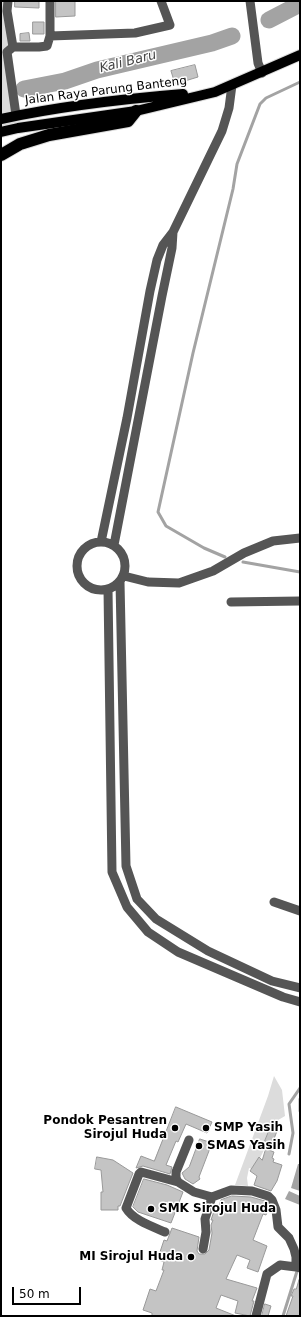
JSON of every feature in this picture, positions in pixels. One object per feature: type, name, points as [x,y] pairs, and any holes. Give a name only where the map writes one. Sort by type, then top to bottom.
[{"type":"highway","points":[[1,155],[20,144],[49,135],[128,121],[136,110]]},
{"type":"main road","name":"Jalan Raya Parung Banteng","points":[[1,132],[18,128],[136,110],[215,92],[232,85],[260,68],[300,55]]},
{"type":"main road","name":"Jalan Raya Parung Banteng","points":[[1,119],[15,110],[133,98],[215,92]]},
{"type":"main road","points":[[133,98],[136,110]]},
{"type":"street","points":[[8,1],[7,11],[15,110]]},
{"type":"street","points":[[10,49],[47,46],[50,36],[50,1]]},
{"type":"street","points":[[50,36],[135,33],[170,25],[161,1]]},
{"type":"street","points":[[250,1],[260,68]]},
{"type":"street","points":[[101,542],[127,418],[155,266],[163,245],[173,232],[222,131],[229,108],[232,85]]},
{"type":"street","points":[[114,546],[172,248],[173,232]]},
{"type":"street","points":[[122,579],[148,582],[179,582],[213,571],[244,553],[273,541],[300,538]]},
{"type":"street","points":[[122,579],[115,586],[108,589],[102,590],[88,587],[79,576],[77,570],[79,556],[82,550],[94,543],[101,542],[114,546],[119,550],[125,562],[122,579],[124,825],[126,866],[137,899],[156,919],[208,951],[272,981],[300,988]]},
{"type":"street","points":[[108,589],[112,872],[127,907],[148,932],[178,952],[283,997],[300,1002]]},
{"type":"street","points":[[232,602],[300,601]]},
{"type":"street","points":[[111,825],[124,825]]},
{"type":"street","points":[[274,902],[300,911]]},
{"type":"street","points":[[178,1182],[176,1172],[188,1140]]},
{"type":"street","points":[[165,1232],[130,1214],[126,1208],[128,1200],[141,1172],[178,1182],[194,1192],[212,1197],[231,1190],[246,1190],[268,1196],[272,1200],[276,1210],[278,1227],[291,1243],[298,1267],[280,1265],[267,1274],[256,1316]]},
{"type":"street","points":[[203,1249],[206,1232],[205,1219],[212,1197]]},
{"type":"shaded area","points":[[1,1],[8,1],[12,35],[7,52],[18,128],[1,132]]},
{"type":"shaded area","points":[[274,1076],[282,1090],[285,1116],[268,1126],[268,1142],[254,1170],[249,1168],[247,1178],[248,1186],[235,1185],[268,1096]]},
{"type":"shaded area","points":[[298,1164],[300,1164],[300,1191],[291,1188]]},
{"type":"shaded area","points":[[289,1191],[300,1196],[300,1205],[285,1199]]},
{"type":"building","points":[[15,1],[39,1],[39,8],[15,7]]},
{"type":"building","points":[[56,1],[75,1],[75,16],[56,17]]},
{"type":"building","points":[[33,22],[44,22],[44,34],[33,34]]},
{"type":"building","points":[[29,33],[30,41],[20,41],[20,34]]},
{"type":"building","points":[[195,65],[198,77],[175,84],[171,71]]},
{"type":"building","points":[[176,1107],[212,1122],[207,1133],[186,1124],[178,1142],[176,1141],[166,1165],[172,1167],[170,1174],[143,1166],[136,1168],[141,1156],[154,1161]]},
{"type":"building","points":[[270,1129],[277,1131],[272,1144],[265,1141]]},
{"type":"building","points":[[200,1139],[212,1143],[199,1177],[200,1179],[193,1184],[185,1179],[182,1173],[189,1167]]},
{"type":"building","points":[[266,1149],[274,1152],[272,1158],[274,1159],[273,1162],[282,1165],[277,1181],[271,1191],[254,1185],[257,1176],[250,1171],[259,1157],[262,1160]]},
{"type":"building","points":[[97,1157],[113,1160],[133,1173],[120,1206],[118,1206],[118,1210],[101,1210],[101,1192],[103,1192],[101,1170],[95,1169]]},
{"type":"building","points":[[144,1179],[167,1185],[183,1192],[171,1223],[138,1212],[133,1207]]},
{"type":"building","points":[[232,1196],[251,1197],[265,1201],[269,1208],[266,1215],[263,1214],[253,1240],[267,1246],[258,1272],[247,1268],[250,1260],[237,1255],[226,1279],[257,1288],[252,1301],[254,1301],[250,1316],[235,1313],[238,1301],[221,1295],[216,1308],[236,1316],[152,1316],[152,1313],[143,1310],[150,1289],[156,1291],[164,1270],[162,1270],[164,1262],[159,1260],[159,1255],[164,1240],[167,1241],[172,1228],[199,1237],[197,1251],[199,1254],[205,1254],[209,1250],[212,1233],[211,1225],[213,1220],[211,1220],[214,1211],[216,1212],[221,1200]]},
{"type":"building","points":[[299,1280],[300,1316],[286,1316],[293,1296],[291,1296],[294,1289],[296,1289]]},
{"type":"building","points":[[265,1304],[271,1306],[268,1316],[262,1316]]},
{"type":"waterway","name":"Kali Baru","points":[[269,20],[300,4]]},
{"type":"waterway","name":"Kali Baru","points":[[24,89],[65,81],[97,70],[212,43],[232,36]]},
{"type":"waterway","points":[[225,557],[204,548],[166,526],[158,512],[193,353],[233,189],[237,164],[260,104],[266,98],[300,82]]},
{"type":"waterway","points":[[243,562],[300,572]]},
{"type":"waterway","points":[[289,1154],[293,1133],[289,1104],[300,1088]]},
{"type":"waterway","points":[[300,1099],[300,1111]]},
{"type":"waterway","points":[[283,1316],[298,1268]]},
{"type":"place","name":"Pondok Pesantren Sirojul Huda","points":[[175,1128]]},
{"type":"place","name":"SMP Yasih","points":[[206,1128]]},
{"type":"place","name":"SMAS Yasih","points":[[199,1146]]},
{"type":"place","name":"SMK Sirojul Huda","points":[[151,1209]]},
{"type":"place","name":"MI Sirojul Huda","points":[[191,1257]]}]
